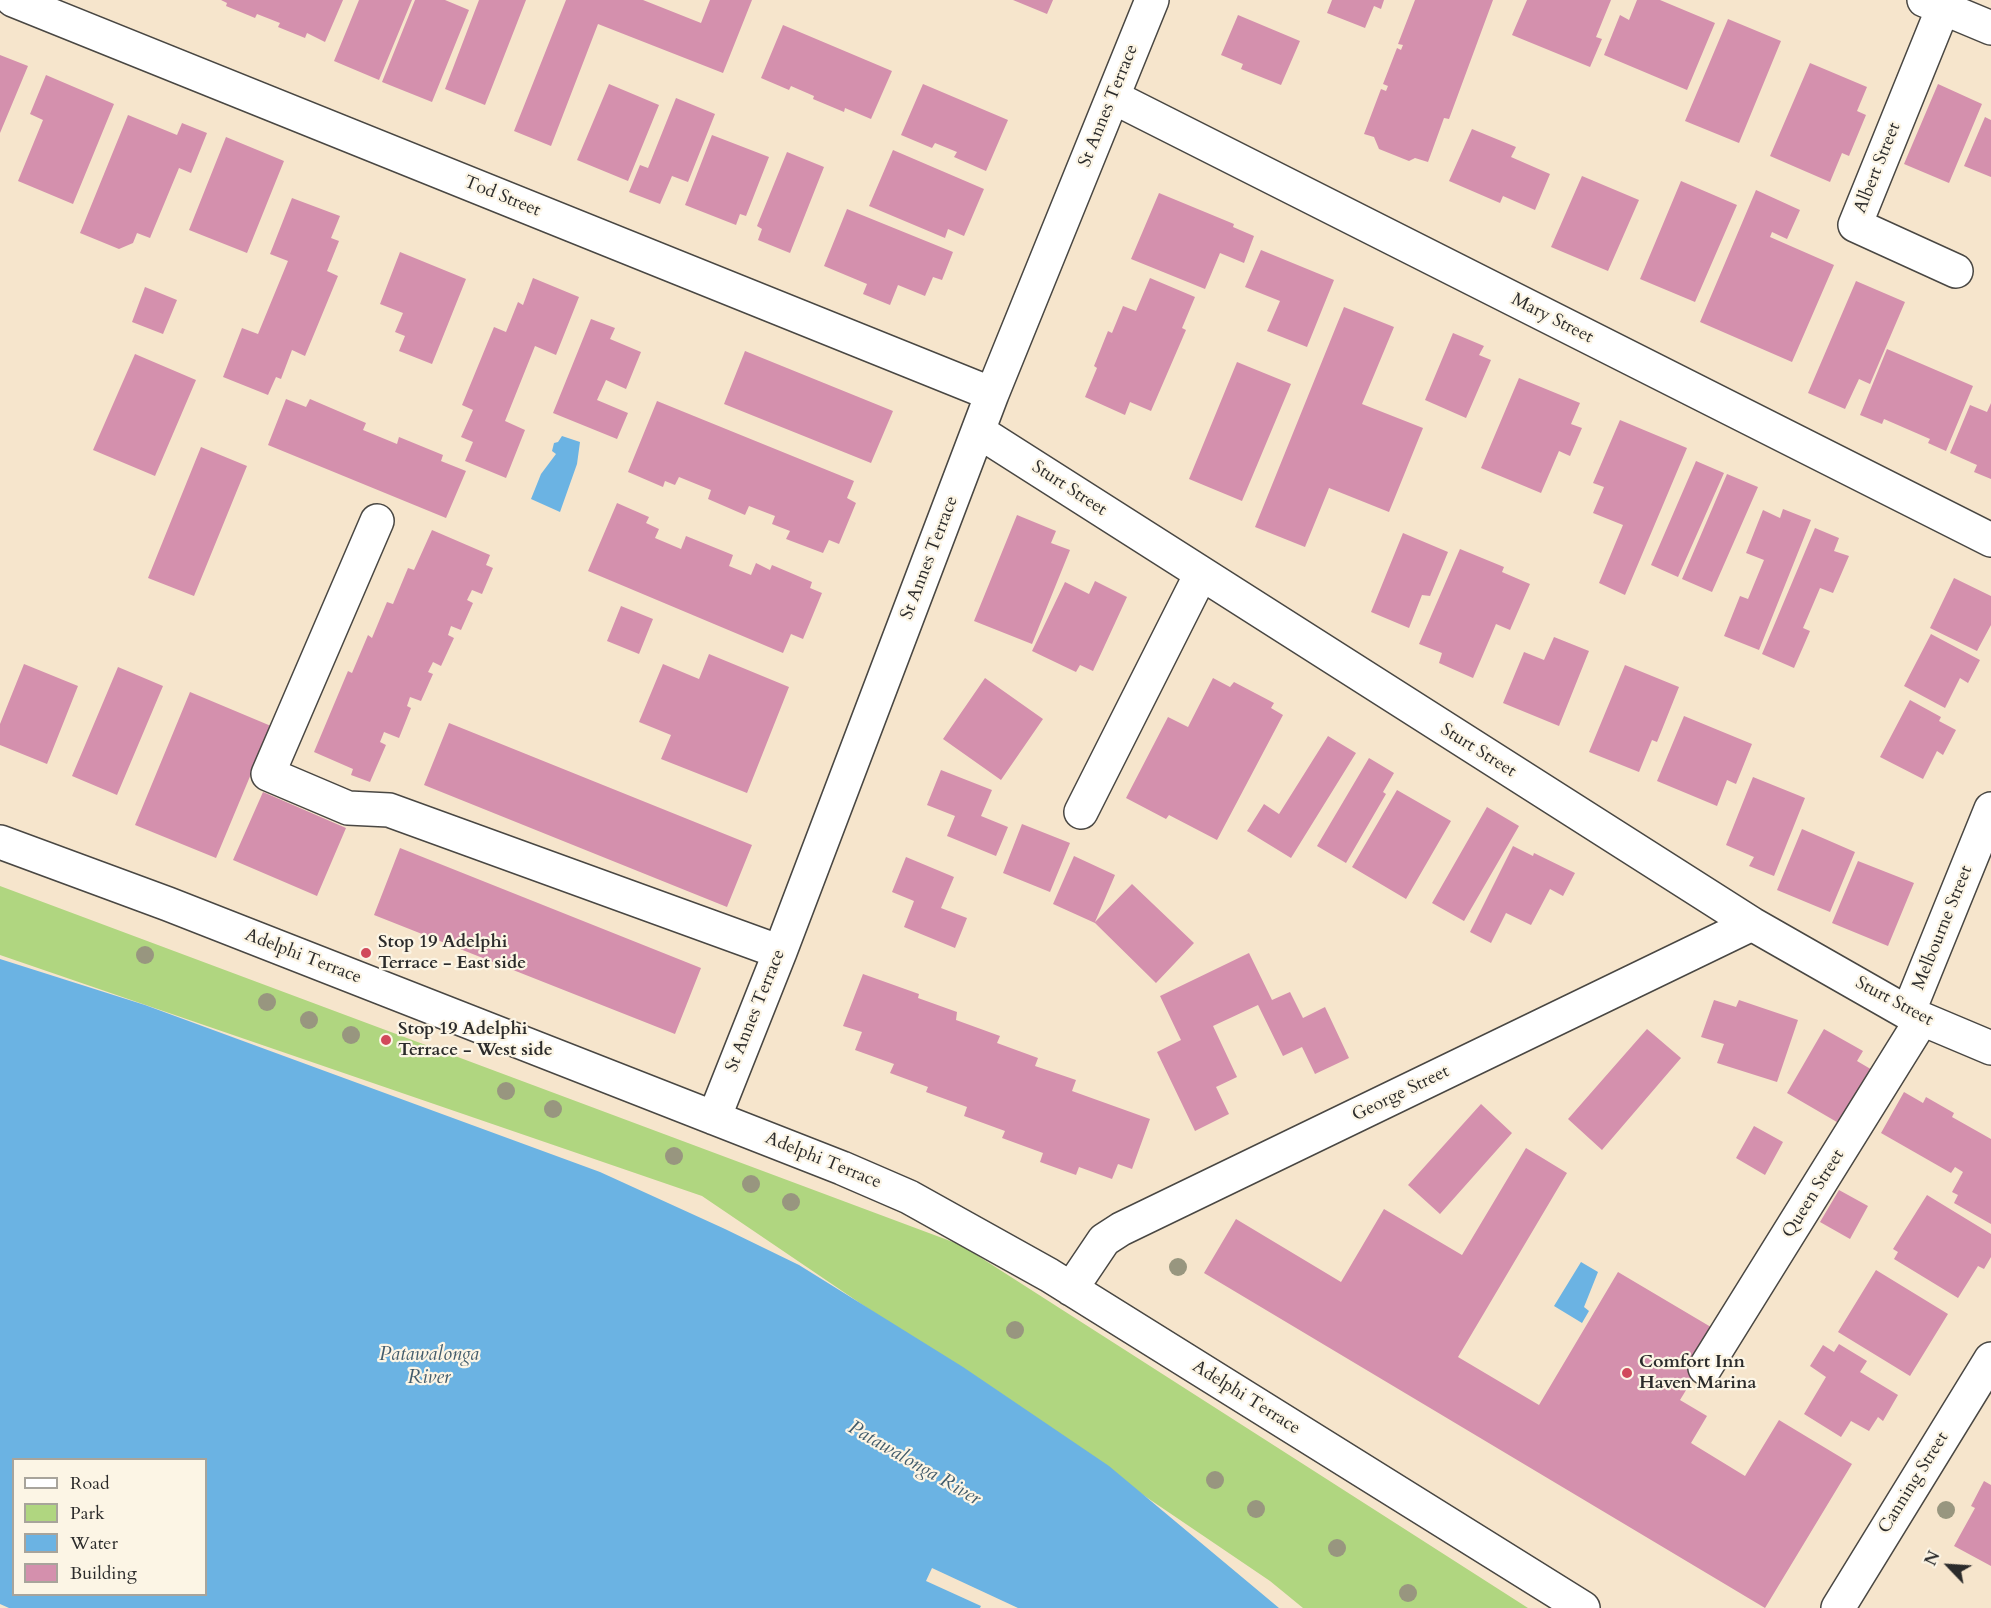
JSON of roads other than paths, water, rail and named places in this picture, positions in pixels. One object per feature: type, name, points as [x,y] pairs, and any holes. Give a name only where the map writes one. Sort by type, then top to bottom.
[{"type":"street","name":"Tod Street","points":[[13,0],[992,394]]},
{"type":"street","name":"St Annes Terrace","points":[[714,1118],[780,952],[992,394],[1152,0]]},
{"type":"street","points":[[1933,4],[1991,28]]},
{"type":"street","name":"Albert Street","points":[[1933,4],[1855,225],[1956,271]]},
{"type":"street","name":"Mary Street","points":[[1113,97],[1991,540]]},
{"type":"street","name":"Sturt Street","points":[[978,431],[1752,924],[1916,1016],[1991,1048]]},
{"type":"street","points":[[377,521],[268,774],[348,808],[389,810],[780,952]]},
{"type":"street","points":[[1081,812],[1201,574]]},
{"type":"street","name":"Melbourne Street","points":[[1916,1016],[1991,809]]},
{"type":"street","name":"Adelphi Terrace","points":[[0,842],[168,904],[842,1168],[909,1197],[1071,1289],[1583,1608]]},
{"type":"street","name":"George Street","points":[[1071,1289],[1104,1240],[1121,1229],[1752,924]]},
{"type":"street","name":"Queen Street","points":[[1706,1368],[1916,1016]]},
{"type":"street","name":"Canning Street","points":[[1838,1608],[1986,1377]]},
{"type":"water","points":[[562,436],[580,442],[577,464],[560,512],[531,499],[541,474],[556,454],[552,451],[554,443],[558,442]]},
{"type":"water","name":"Patawalonga River","points":[[0,959],[145,1005],[600,1172],[799,1265],[963,1367],[1109,1466],[1279,1608],[9,1608],[0,1604]]},
{"type":"water","points":[[1581,1262],[1598,1272],[1584,1307],[1589,1311],[1582,1323],[1554,1306]]},
{"type":"place","name":"Stop 19 Adelphi Terrace - East side","points":[[366,953]]},
{"type":"place","name":"Stop 19 Adelphi Terrace - West side","points":[[386,1040]]},
{"type":"place","name":"Comfort Inn Haven Marina","points":[[1627,1373]]}]
